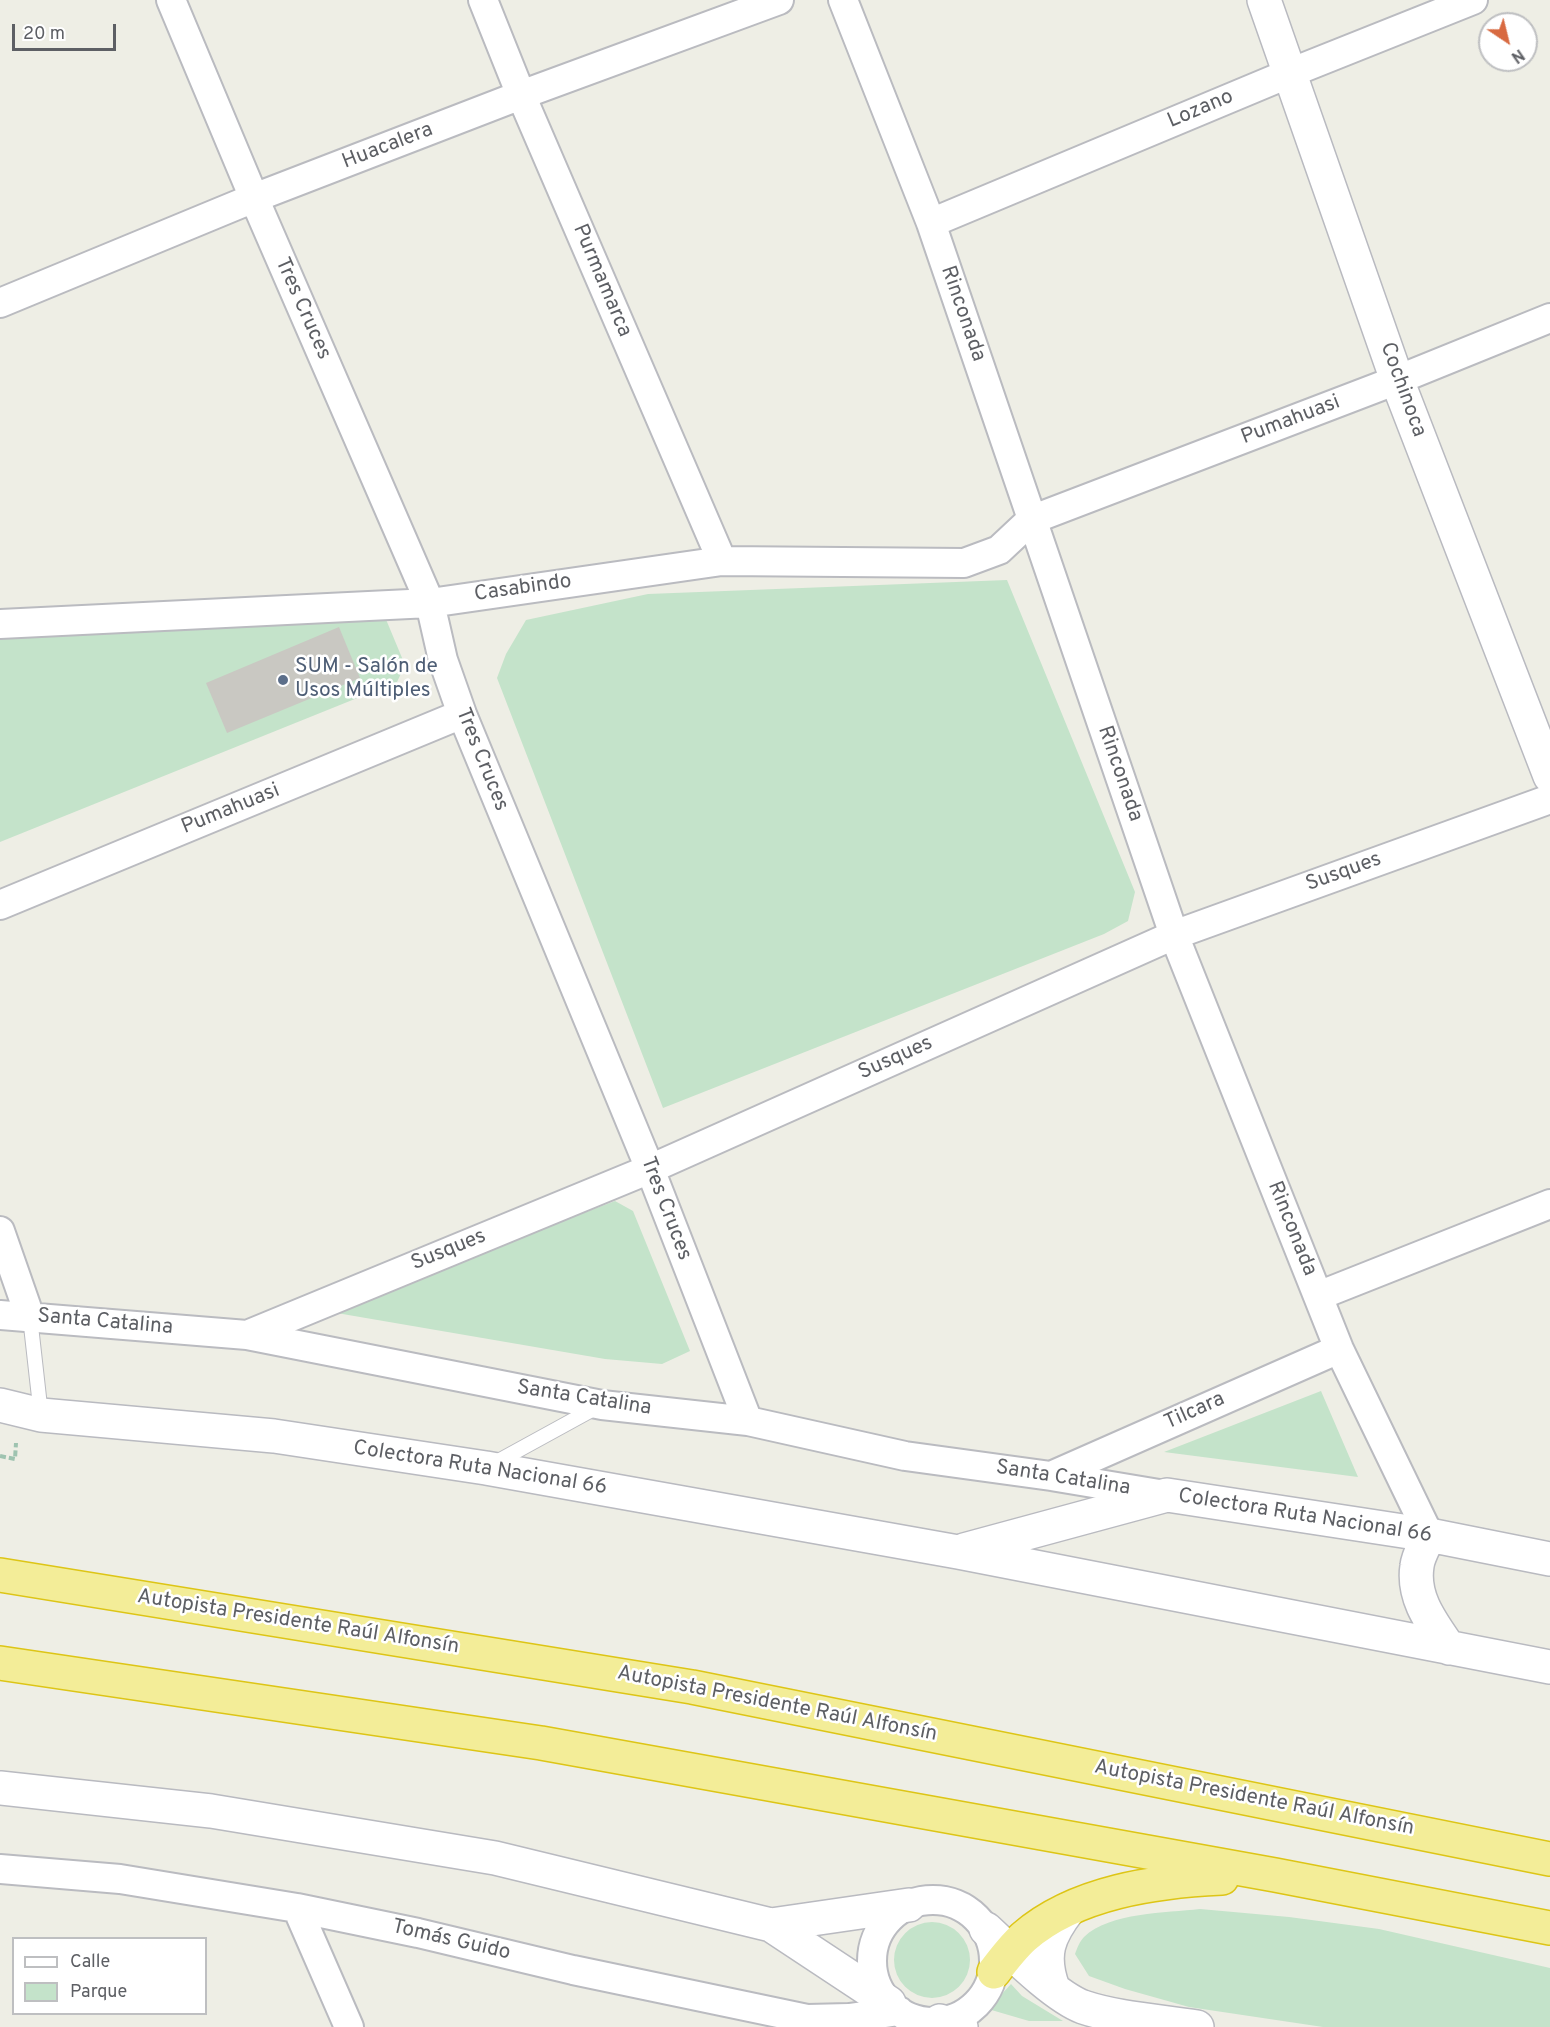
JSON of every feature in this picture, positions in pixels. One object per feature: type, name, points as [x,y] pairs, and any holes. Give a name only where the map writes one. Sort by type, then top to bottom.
[{"type":"highway","name":"Autopista Presidente Raúl Alfonsín","points":[[0,1575],[692,1687],[1550,1859]]},
{"type":"highway","points":[[0,1663],[541,1743],[1275,1875],[1550,1928]]},
{"type":"highway","points":[[1002,1962],[1026,1936],[1070,1909],[1119,1890],[1170,1882],[1275,1875]]},
{"type":"main road","name":"Cochinoca","points":[[1264,0],[1397,380],[1550,776]]},
{"type":"main road","name":"Colectora Ruta Nacional 66","points":[[0,1405],[41,1415],[274,1436],[486,1468],[958,1552],[1550,1667]]},
{"type":"main road","name":"Colectora Ruta Nacional 66","points":[[958,1552],[1167,1495],[1429,1535],[1550,1559]]},
{"type":"main road","points":[[1429,1535],[1417,1565],[1417,1594],[1432,1623],[1449,1648]]},
{"type":"main road","points":[[0,1788],[211,1811],[495,1858],[771,1925],[915,2018]]},
{"type":"main road","points":[[771,1925],[909,1905]]},
{"type":"main road","points":[[1053,1988],[1047,1973],[1046,1956],[1050,1939],[1070,1909]]},
{"type":"main road","points":[[986,1929],[1002,1962],[1053,1988],[1073,2002],[1110,2014],[1197,2027]]},
{"type":"street","name":"Tres Cruces","points":[[171,0],[254,198],[430,603],[443,660],[462,714],[650,1169],[748,1421]]},
{"type":"street","name":"Purmamarca","points":[[483,0],[521,95],[722,561]]},
{"type":"street","name":"Huacalera","points":[[0,303],[254,198],[521,95],[779,0]]},
{"type":"street","name":"Rinconada","points":[[843,0],[931,224],[1174,935],[1339,1349],[1429,1535]]},
{"type":"street","name":"Lozano","points":[[931,224],[1290,73],[1473,0]]},
{"type":"street","name":"Pumahuasi","points":[[1031,520],[1397,380],[1550,318]]},
{"type":"street","name":"Casabindo","points":[[0,624],[430,603],[722,561],[964,563],[999,550],[1031,520]]},
{"type":"street","name":"Pumahuasi","points":[[0,905],[462,714]]},
{"type":"street","name":"Susques","points":[[247,1335],[650,1169],[1174,935],[1550,799]]},
{"type":"street","points":[[1318,1296],[1550,1204]]},
{"type":"street","points":[[0,1231],[30,1317]]},
{"type":"street","name":"Santa Catalina","points":[[0,1315],[247,1335],[602,1405],[748,1421],[905,1456],[1167,1495]]},
{"type":"street","name":"Tilcara","points":[[1051,1476],[1339,1349]]},
{"type":"street","name":"Tomás Guido","points":[[0,1869],[120,1879],[297,1908],[807,2019],[915,2018]]},
{"type":"street","points":[[986,1929],[975,1916],[961,1906],[944,1900],[926,1900],[909,1905],[890,1918],[877,1938],[873,1972],[882,1994],[915,2018],[964,2013],[983,1996],[1002,1962]]},
{"type":"street","points":[[297,1908],[349,2027]]},
{"type":"lane","points":[[30,1317],[41,1415]]},
{"type":"lane","points":[[486,1468],[602,1405]]},
{"type":"path","points":[[0,1456],[15,1459],[16,1443],[8,1442]]},
{"type":"green space","points":[[1007,580],[1135,892],[1128,921],[1104,934],[663,1108],[497,678],[506,654],[526,620],[648,594]]},
{"type":"green space","points":[[385,617],[405,665],[397,682],[0,842],[0,638]]},
{"type":"green space","points":[[615,1201],[633,1211],[690,1351],[662,1364],[605,1359],[325,1311]]},
{"type":"green space","points":[[1321,1391],[1358,1477],[1164,1452]]},
{"type":"green space","points":[[1200,1909],[1289,1917],[1379,1929],[1550,1968],[1550,2027],[1323,2027],[1189,2007],[1089,1976],[1075,1954],[1084,1937],[1108,1923],[1139,1915]]},
{"type":"green space","points":[[940,1922],[953,1928],[964,1939],[970,1952],[968,1975],[953,1992],[940,1998],[924,1998],[911,1992],[896,1975],[894,1952],[900,1939],[917,1924]]},
{"type":"green space","points":[[1011,1984],[1022,1996],[1063,2021],[1029,2021],[988,2009]]},
{"type":"building","name":"SUM - Salón de Usos Múltiples","points":[[339,627],[360,678],[227,733],[206,683]]},
{"type":"place","name":"SUM - Salón de Usos Múltiples","points":[[283,680]]}]
